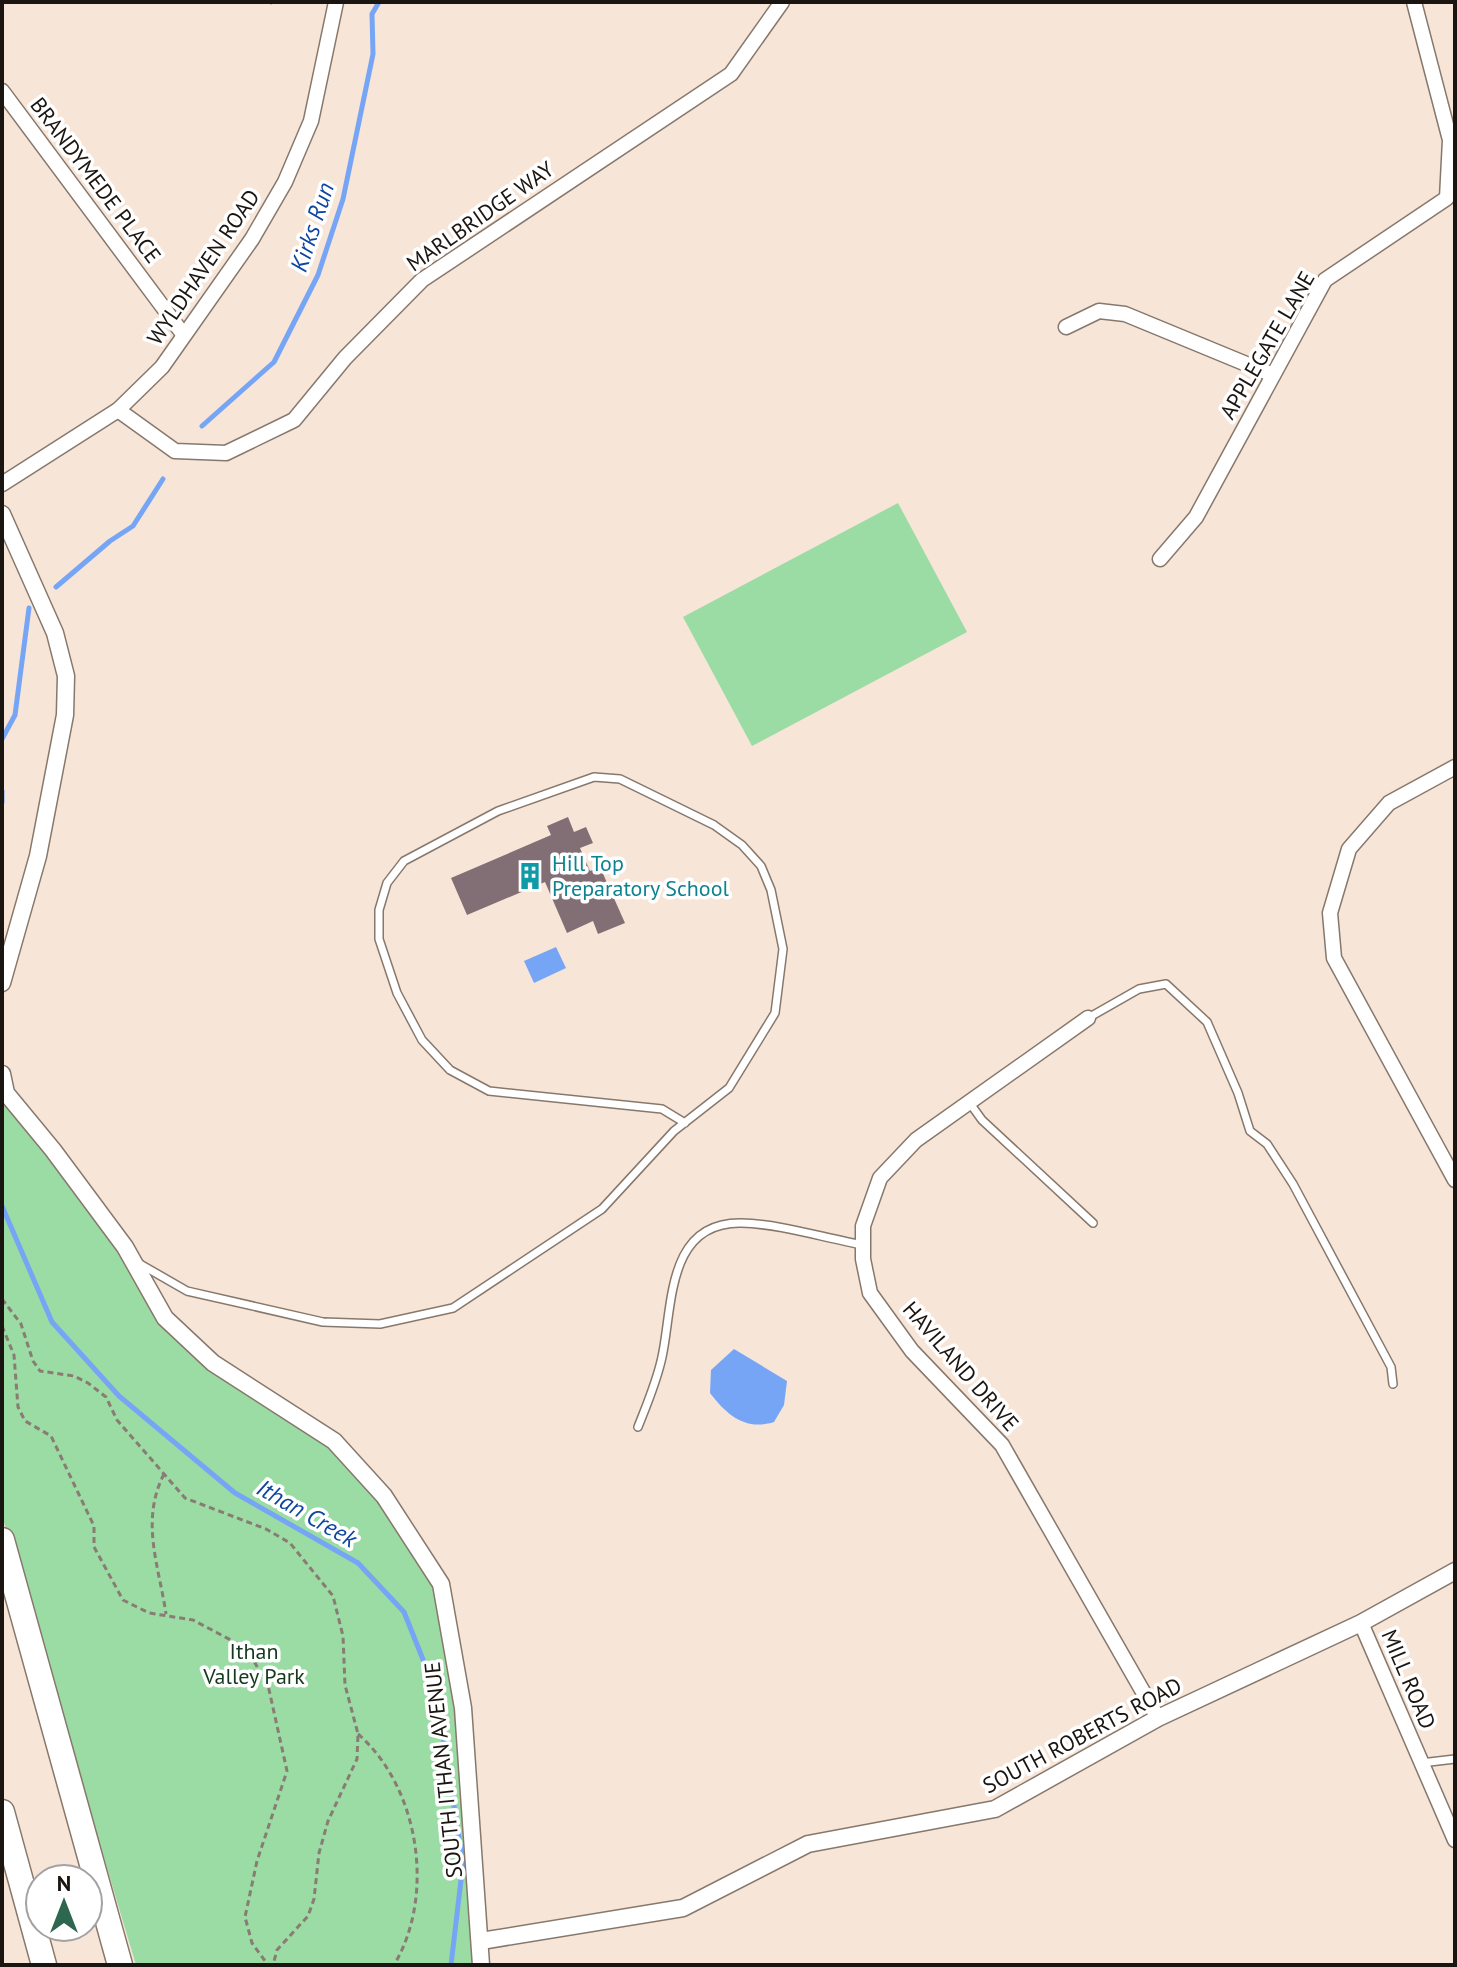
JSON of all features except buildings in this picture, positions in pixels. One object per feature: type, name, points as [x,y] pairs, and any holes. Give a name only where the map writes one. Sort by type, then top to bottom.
[{"type":"highway","points":[[2,1540],[120,1965]]},
{"type":"highway","points":[[2,1812],[44,1965]]},
{"type":"street","name":"WYLDHAVEN ROAD","points":[[2,484],[118,410],[162,367],[252,239],[285,182],[311,121],[336,2]]},
{"type":"street","name":"MARLBRIDGE WAY","points":[[118,410],[175,451],[226,453],[294,420],[345,358],[422,280],[731,74],[782,2]]},
{"type":"street","name":"APPLEGATE LANE","points":[[1160,559],[1196,517],[1325,280],[1447,198],[1450,140],[1414,2]]},
{"type":"street","name":"BRANDYMEDE PLACE","points":[[2,91],[183,334]]},
{"type":"street","points":[[1066,327],[1099,311],[1125,314],[1273,375]]},
{"type":"street","points":[[2,514],[55,633],[66,676],[65,715],[38,856],[2,983]]},
{"type":"street","points":[[1455,767],[1389,803],[1349,849],[1330,913],[1334,958],[1455,1180]]},
{"type":"street","name":"HAVILAND DRIVE","points":[[1088,1018],[916,1140],[880,1178],[863,1226],[863,1245],[870,1293],[912,1351],[1002,1445],[1158,1718]]},
{"type":"street","name":"SOUTH ITHAN AVENUE","points":[[2,1074],[4,1094],[53,1150],[131,1258],[165,1318],[213,1363],[334,1441],[384,1496],[441,1584],[463,1708],[481,1965]]},
{"type":"street","name":"SOUTH ROBERTS ROAD","points":[[481,1941],[683,1908],[808,1844],[995,1809],[1158,1718],[1361,1623],[1455,1571]]},
{"type":"street","name":"MILL ROAD","points":[[1361,1623],[1455,1840]]},
{"type":"lane","points":[[131,1258],[187,1291],[323,1322],[380,1324],[453,1308],[602,1209],[685,1123],[729,1088],[775,1013],[783,949],[771,890],[761,866],[742,845],[714,825],[620,779],[594,777],[498,811],[404,861],[387,883],[379,910],[379,939],[397,993],[422,1040],[450,1070],[489,1091],[662,1109],[685,1123]]},
{"type":"lane","points":[[1088,1018],[1139,989],[1166,984],[1207,1022],[1238,1093],[1250,1131],[1267,1144],[1329,1246],[1391,1367],[1393,1384]]},
{"type":"lane","points":[[968,1101],[982,1120],[1093,1223]]},
{"type":"lane","points":[[638,1427],[661,1361],[677,1269],[685,1254],[708,1231],[740,1223],[863,1245]]},
{"type":"lane","points":[[1421,1763],[1455,1759]]},
{"type":"path","points":[[2,1299],[21,1324],[33,1361],[40,1371],[74,1376],[106,1397],[117,1420],[185,1498],[266,1529],[290,1543],[333,1596],[343,1636],[345,1685],[358,1734],[357,1759],[328,1821],[308,1916],[277,1950],[270,1965],[252,1943],[245,1917],[257,1861],[287,1771],[268,1685],[246,1648],[193,1620],[149,1613],[123,1600],[94,1547],[94,1526],[51,1436],[25,1421],[18,1407],[14,1355],[2,1326]]},
{"type":"path","points":[[164,1474],[154,1492],[152,1532],[153,1555],[166,1616]]},
{"type":"path","points":[[358,1734],[375,1748],[395,1776],[410,1812],[416,1872],[414,1906],[409,1937],[394,1965]]},
{"type":"green space","points":[[898,503],[967,632],[752,746],[683,617]]},
{"type":"green space","name":"Ithan Valley Park","points":[[2,1095],[53,1150],[165,1318],[213,1363],[334,1441],[441,1584],[463,1708],[481,1965],[136,1965],[2,1516]]},
{"type":"water","points":[[556,947],[566,968],[534,983],[524,961]]},
{"type":"water","points":[[734,1349],[787,1381],[784,1405],[774,1422],[745,1423],[723,1408],[710,1393],[711,1370]]},
{"type":"waterway","name":"Kirks Run","points":[[202,426],[274,362],[318,275],[343,199],[373,54],[372,14],[379,2]]},
{"type":"waterway","name":"Kirks Run","points":[[56,587],[110,541],[133,526],[163,479]]},
{"type":"waterway","name":"Kirks Run","points":[[2,739],[15,715],[29,608]]},
{"type":"waterway","name":"Ithan Creek","points":[[2,791],[2,802]]},
{"type":"waterway","name":"Ithan Creek","points":[[2,1206],[52,1322],[119,1396],[235,1493],[358,1563],[404,1612],[436,1692],[463,1863],[451,1965]]},
{"type":"place","name":"Hill Top Preparatory School","points":[[530,876]]}]
